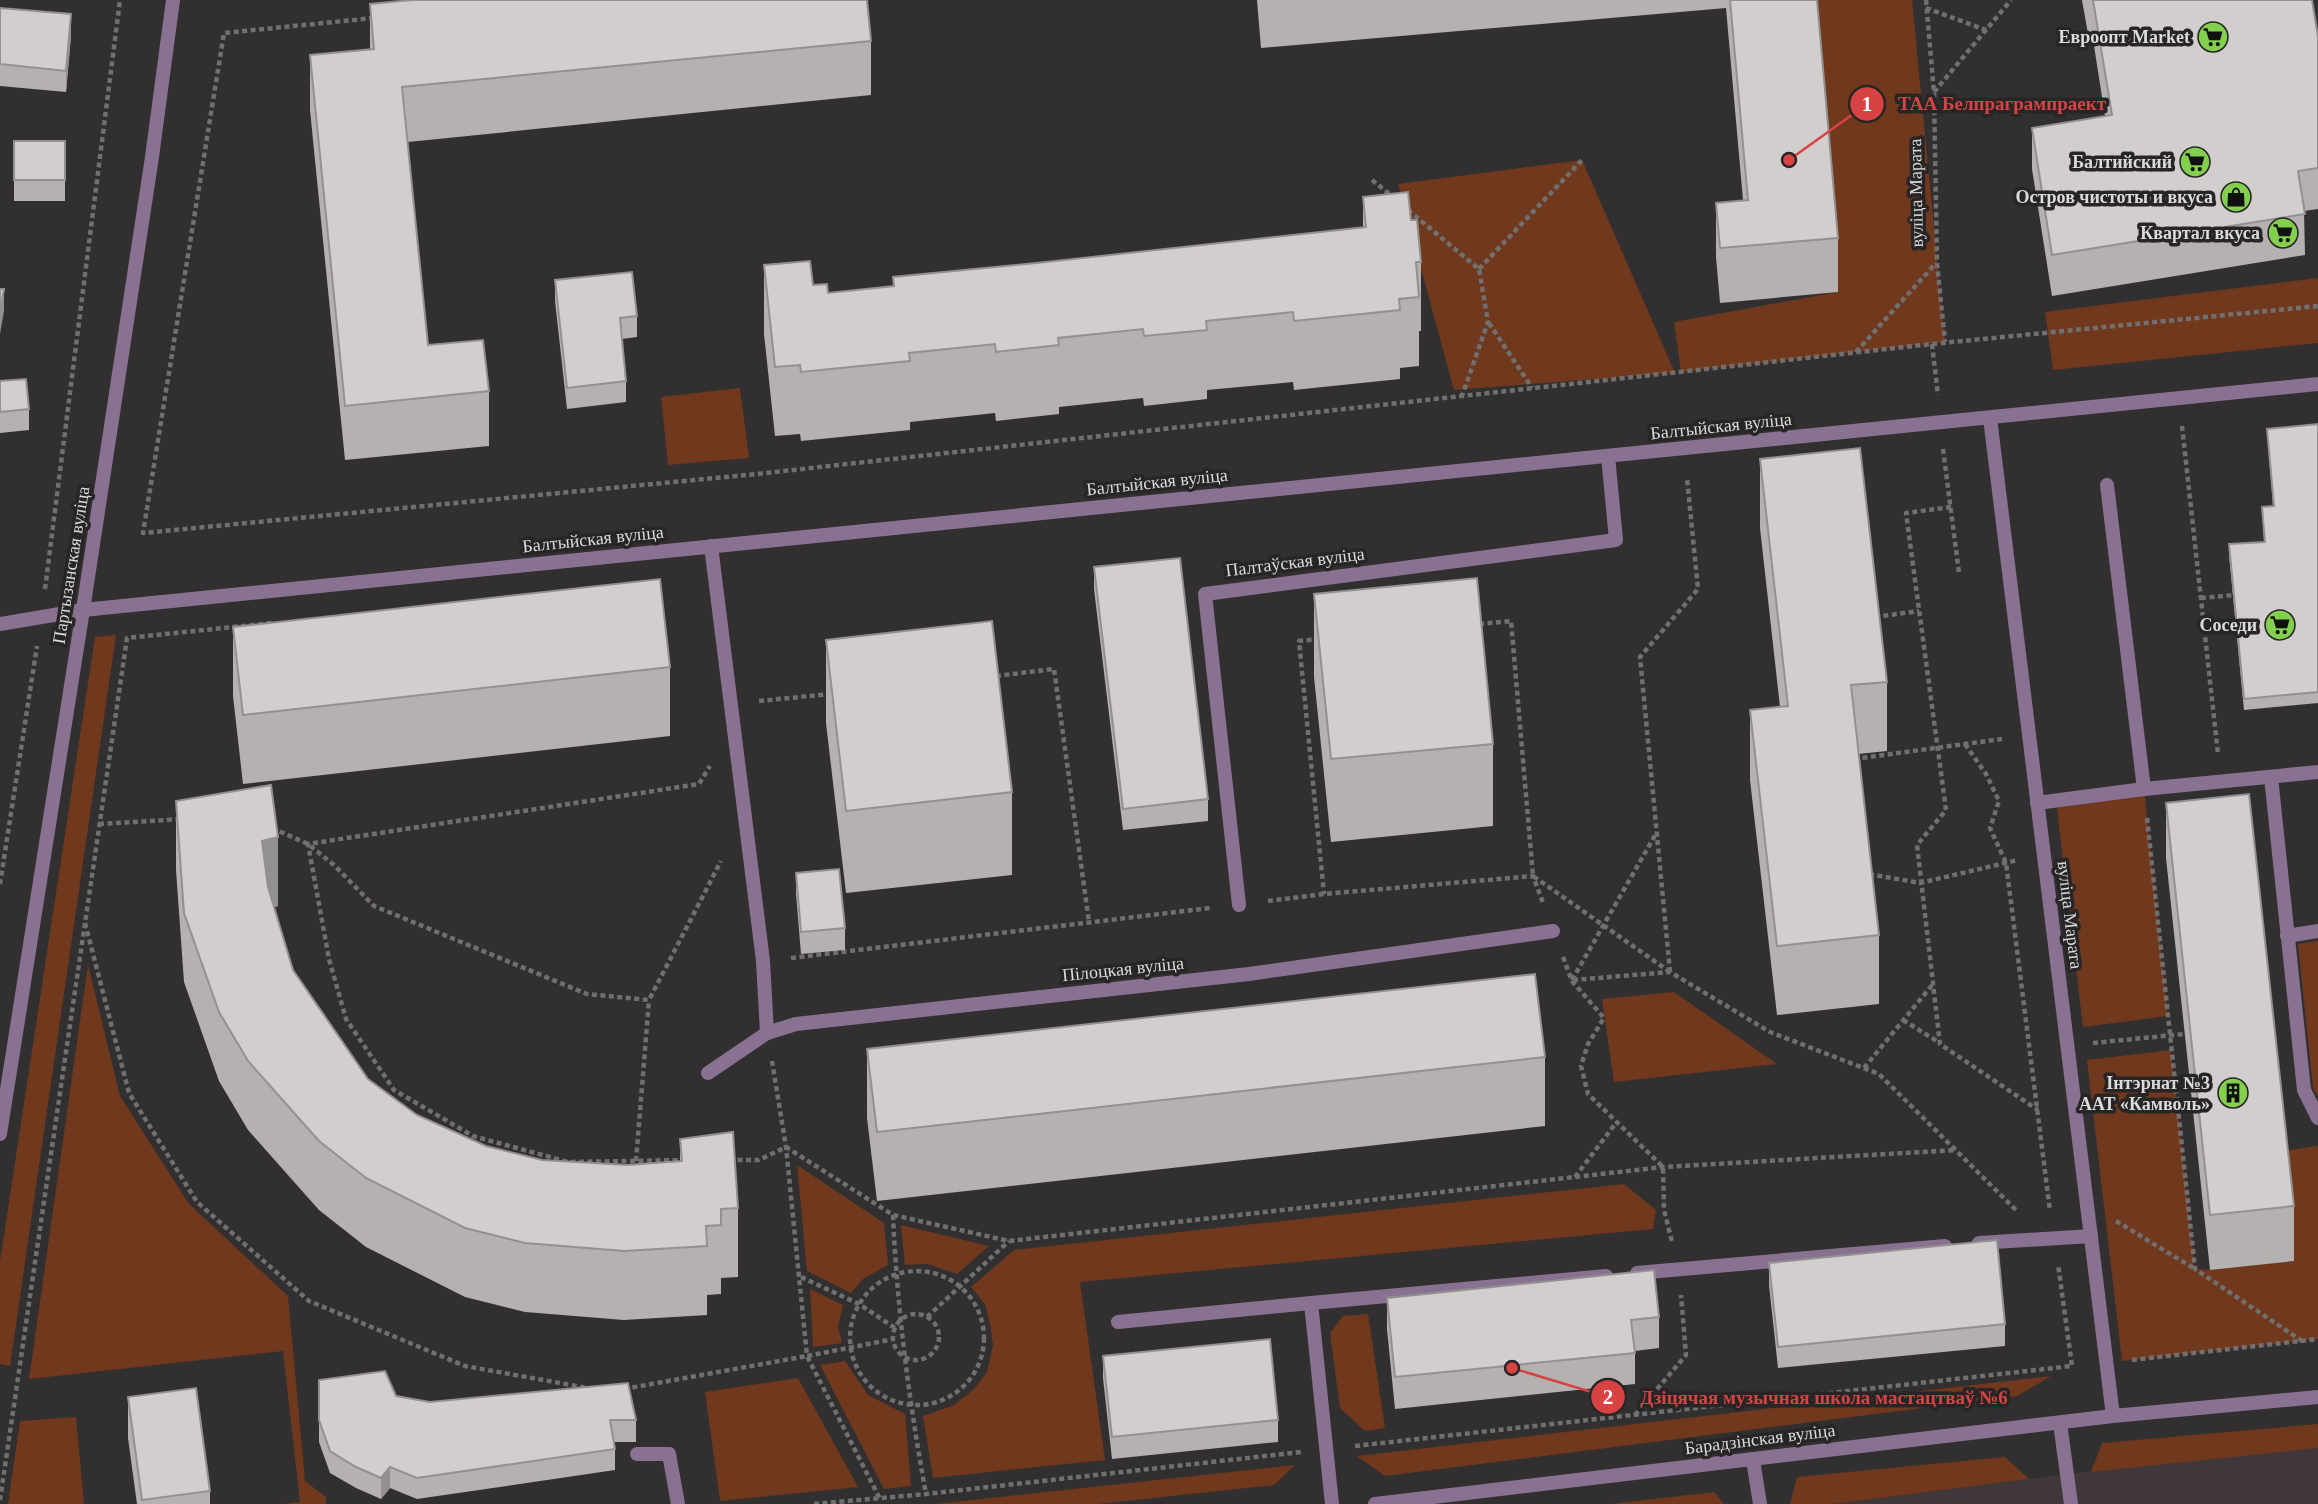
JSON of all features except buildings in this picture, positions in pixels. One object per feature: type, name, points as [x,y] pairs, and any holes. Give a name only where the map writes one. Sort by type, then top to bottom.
[{"type":"street","name":"Партызанская вуліца","points":[[0,1134],[83,610],[152,157],[173,0]]},
{"type":"street","name":"Балтыйская вуліца","points":[[0,624],[83,610],[2318,384]]},
{"type":"street","name":"вуліца Марата","points":[[1990,418],[2113,1416]]},
{"type":"street","name":"Палтаўская вуліца","points":[[1238,905],[1205,594],[1616,540],[1608,456]]},
{"type":"street","points":[[2107,485],[2144,789]]},
{"type":"street","points":[[711,545],[763,961],[767,1033]]},
{"type":"street","points":[[2037,803],[2144,789],[2318,772]]},
{"type":"street","points":[[2271,777],[2304,1090],[2318,1118]]},
{"type":"street","name":"Пілоцкая вуліца","points":[[708,1073],[767,1033],[796,1024],[1250,974],[1553,931]]},
{"type":"street","points":[[2287,936],[2318,931]]},
{"type":"street","points":[[1118,1322],[1679,1269],[1964,1244],[2091,1236]]},
{"type":"street","points":[[1311,1303],[1332,1504]]},
{"type":"street","name":"Барадзінская вуліца","points":[[1374,1504],[2113,1416],[2318,1396]]},
{"type":"street","points":[[2060,1423],[2071,1504]]},
{"type":"street","points":[[637,1454],[669,1454],[678,1504]]},
{"type":"street","points":[[1753,1460],[1760,1504]]},
{"type":"path","points":[[0,884],[41,617],[120,0]]},
{"type":"path","name":"вуліца Марата","points":[[1926,0],[1934,93],[1937,263],[1945,342]]},
{"type":"path","points":[[1934,93],[2011,0]]},
{"type":"path","points":[[1926,8],[1986,30]]},
{"type":"path","points":[[376,18],[224,33],[143,533],[757,474],[1945,342],[2318,306]]},
{"type":"path","points":[[1479,269],[1582,160]]},
{"type":"path","points":[[1372,180],[1394,198]]},
{"type":"path","points":[[1404,206],[1479,269],[1488,322],[1533,388]]},
{"type":"path","points":[[1856,352],[1937,263]]},
{"type":"path","points":[[1462,396],[1488,322]]},
{"type":"path","points":[[1932,344],[1958,573]]},
{"type":"path","points":[[2182,425],[2219,753],[2206,755]]},
{"type":"path","points":[[1670,972],[1640,657],[1698,589],[1687,478]]},
{"type":"path","points":[[1940,1044],[1917,845],[1946,810],[1906,513],[1951,507]]},
{"type":"path","points":[[2202,598],[2233,595]]},
{"type":"path","points":[[1872,617],[1919,611]]},
{"type":"path","points":[[1470,625],[1511,621],[1533,876],[1572,981],[1604,1018],[1588,1044],[1581,1066],[1588,1094],[1663,1167],[1664,1210],[1679,1269],[1686,1354],[1635,1415]]},
{"type":"path","points":[[0,1500],[127,638],[276,622]]},
{"type":"path","points":[[1324,638],[1299,641],[1324,894]]},
{"type":"path","points":[[985,677],[1054,669],[1089,922]]},
{"type":"path","points":[[759,701],[837,693]]},
{"type":"path","points":[[1847,760],[2014,737]]},
{"type":"path","points":[[814,1504],[926,1494],[2072,1366],[2006,863],[1990,828],[2000,802],[1986,774],[1965,744]]},
{"type":"path","points":[[309,844],[699,784],[715,759]]},
{"type":"path","points":[[2144,789],[2194,1269]]},
{"type":"path","points":[[636,1161],[649,1000],[744,815]]},
{"type":"path","points":[[99,824],[191,819]]},
{"type":"path","points":[[265,825],[309,844],[374,906],[587,994],[649,1000]]},
{"type":"path","points":[[1572,981],[1657,832]]},
{"type":"path","points":[[309,844],[329,959],[346,1019],[394,1090],[473,1136],[568,1162],[690,1160]]},
{"type":"path","points":[[1864,874],[1920,883],[2020,859]]},
{"type":"path","points":[[763,961],[1324,894],[1533,876],[1670,972],[1770,1032],[1880,1074],[2024,1218],[2051,1219]]},
{"type":"path","points":[[85,922],[129,1093],[197,1202],[309,1301],[465,1366],[596,1390]]},
{"type":"path","points":[[1572,981],[1670,972]]},
{"type":"path","points":[[1864,1068],[1933,983]]},
{"type":"path","points":[[1903,1020],[2038,1111]]},
{"type":"path","points":[[767,1033],[786,1147],[807,1356],[880,1499]]},
{"type":"path","points":[[2085,1044],[2185,1034]]},
{"type":"path","points":[[1575,1177],[1616,1123]]},
{"type":"path","points":[[717,1160],[759,1160],[786,1147]]},
{"type":"path","points":[[786,1147],[893,1215],[1009,1241],[1663,1167],[1956,1150]]},
{"type":"path","points":[[2088,1217],[2105,1214],[2302,1341]]},
{"type":"path","points":[[893,1215],[896,1275],[926,1494]]},
{"type":"path","points":[[927,1317],[1009,1241]]},
{"type":"path","points":[[921,1271],[942,1276],[961,1287],[975,1302],[983,1322],[985,1342],[981,1363],[970,1381],[955,1395],[936,1403],[896,1403],[878,1394],[864,1380],[854,1363],[851,1348],[851,1324],[859,1304],[869,1291],[896,1275],[921,1271]]},
{"type":"path","points":[[800,1277],[859,1304],[895,1328]]},
{"type":"path","points":[[912,1315],[927,1317],[937,1328],[938,1343],[930,1355],[923,1359],[907,1358],[897,1349],[895,1328],[902,1320],[912,1315]]},
{"type":"path","points":[[622,1390],[894,1339]]},
{"type":"path","points":[[2122,1361],[2318,1339]]},
{"type":"shaded area","points":[[1813,0],[1912,0],[1945,342],[1681,372],[1674,322],[1838,292]]},
{"type":"shaded area","points":[[1582,160],[1675,373],[1454,390],[1398,184]]},
{"type":"shaded area","points":[[2318,278],[2318,343],[2053,370],[2045,312]]},
{"type":"shaded area","points":[[740,388],[749,458],[668,465],[661,397]]},
{"type":"shaded area","points":[[116,635],[10,1366],[0,1364],[0,1261],[95,637]]},
{"type":"shaded area","points":[[2144,789],[2168,1016],[2083,1027],[2056,800]]},
{"type":"shaded area","points":[[2318,941],[2318,1097],[2313,1088],[2298,944]]},
{"type":"shaded area","points":[[88,965],[120,1096],[189,1204],[288,1296],[305,1481],[326,1497],[326,1504],[283,1504],[300,1502],[283,1351],[29,1379]]},
{"type":"shaded area","points":[[1674,992],[1777,1064],[1614,1082],[1602,999]]},
{"type":"shaded area","points":[[2171,1050],[2195,1269],[2210,1270],[2293,1261],[2282,1151],[2318,1146],[2318,1339],[2122,1361],[2087,1060]]},
{"type":"shaded area","points":[[797,1165],[884,1223],[888,1265],[863,1279],[851,1293],[807,1271]]},
{"type":"shaded area","points":[[1624,1184],[1656,1210],[1653,1229],[1080,1282],[1105,1460],[933,1478],[923,1416],[954,1405],[973,1390],[987,1372],[993,1345],[990,1324],[985,1304],[971,1287],[1014,1250]]},
{"type":"shaded area","points":[[901,1225],[989,1246],[957,1274],[927,1264],[905,1265]]},
{"type":"shaded area","points":[[810,1289],[843,1305],[838,1326],[842,1343],[813,1347]]},
{"type":"shaded area","points":[[1368,1314],[1385,1428],[1365,1431],[1340,1408],[1330,1333],[1343,1316]]},
{"type":"shaded area","points":[[845,1361],[868,1395],[905,1414],[911,1486],[884,1489],[820,1365]]},
{"type":"shaded area","points":[[2051,1376],[2017,1396],[1385,1476],[1357,1456]]},
{"type":"shaded area","points":[[798,1378],[858,1487],[720,1501],[705,1392]]},
{"type":"shaded area","points":[[76,1417],[84,1504],[8,1504],[20,1421]]},
{"type":"shaded area","points":[[2318,1424],[2318,1448],[2091,1472],[2102,1443]]},
{"type":"shaded area","points":[[2318,1448],[2318,1504],[1833,1504],[2067,1474]]},
{"type":"shaded area","points":[[2005,1457],[2029,1479],[1833,1504],[1790,1504],[1797,1477]]},
{"type":"shaded area","points":[[1295,1465],[1274,1485],[1098,1504],[936,1504]]},
{"type":"shaded area","points":[[1714,1492],[1724,1504],[1611,1504]]},
{"type":"place","name":"Евроопт Market","points":[[2213,37]]},
{"type":"place","name":"ТАА Белпрагрампраект","points":[[1789,160]]},
{"type":"place","name":"Балтийский","points":[[2195,162]]},
{"type":"place","name":"Остров чистоты и вкуса","points":[[2236,197]]},
{"type":"place","name":"Квартал вкуса","points":[[2283,233]]},
{"type":"place","name":"Соседи","points":[[2280,625]]},
{"type":"place","name":"Інтэрнат №3 ААТ «Камволь»","points":[[2233,1093]]},
{"type":"place","name":"Дзіцячая музычная школа мастацтваў №6","points":[[1512,1368]]}]
